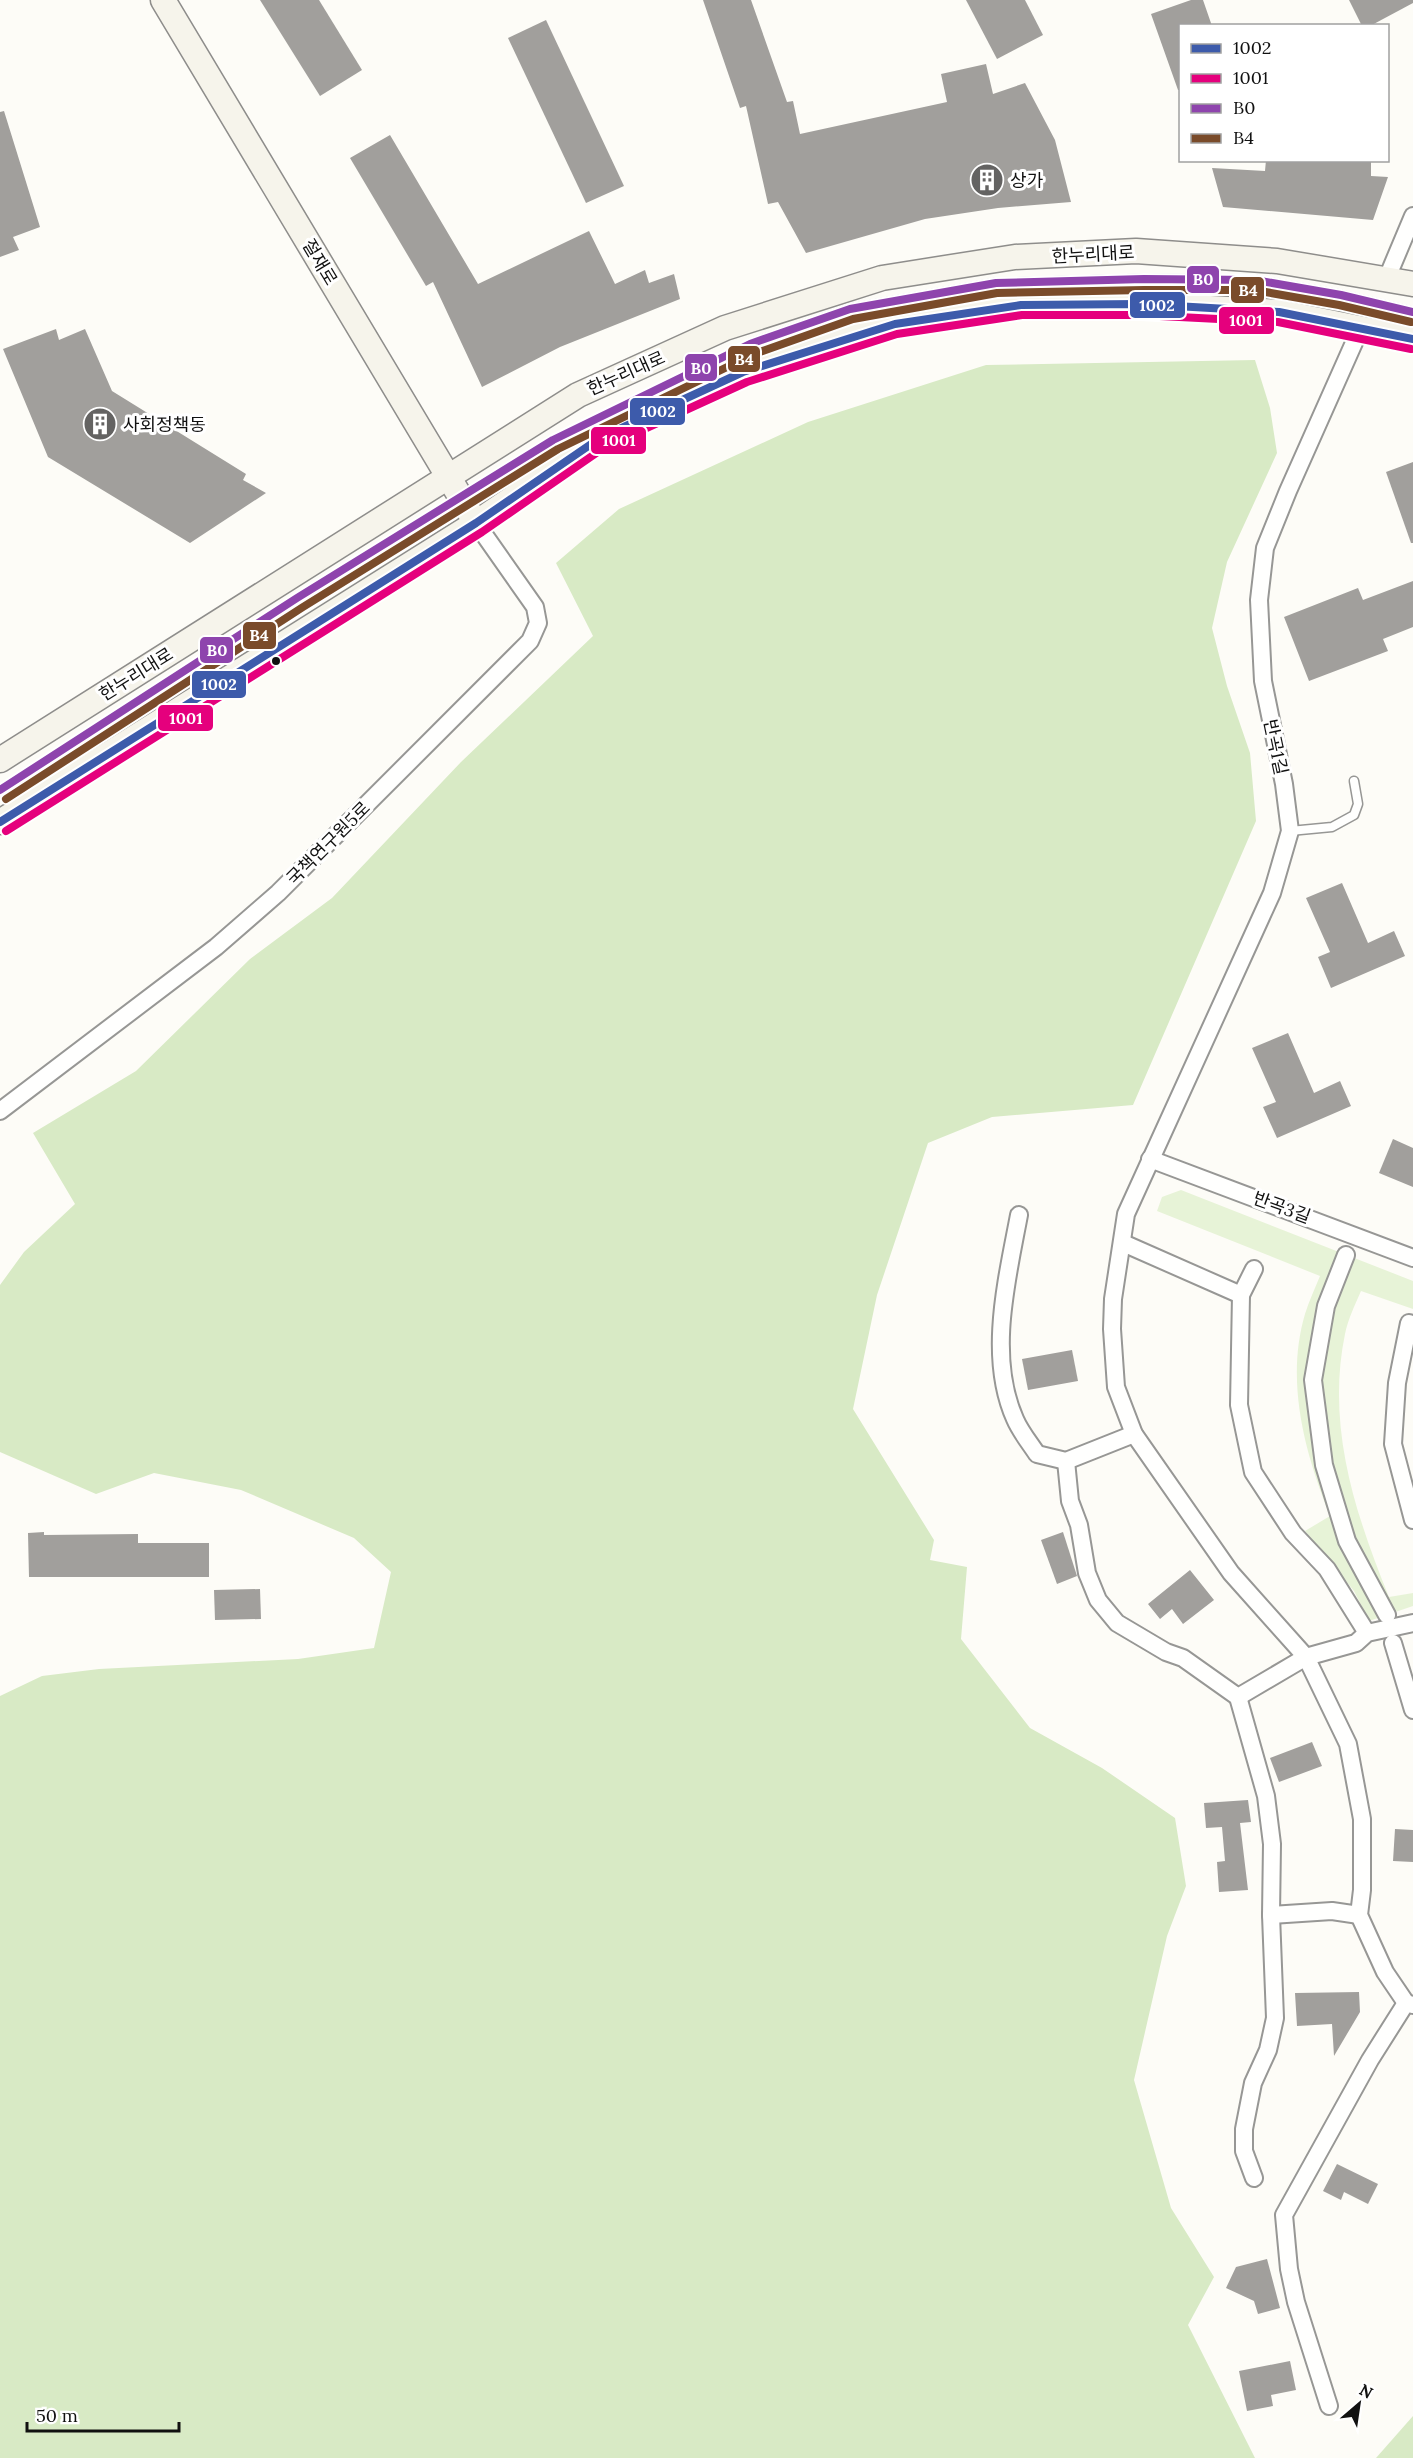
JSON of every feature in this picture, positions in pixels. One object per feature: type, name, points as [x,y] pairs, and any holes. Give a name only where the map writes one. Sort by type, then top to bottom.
[{"type":"street","name":"절재로","points":[[163,0],[476,523]]},
{"type":"street","points":[[1388,278],[1413,216]]},
{"type":"street","name":"한누리대로","points":[[0,760],[578,395],[725,328],[882,278],[1015,257],[1136,251],[1277,261],[1413,284]]},
{"type":"street","points":[[0,822],[476,523],[600,438],[743,372],[895,324],[1021,305],[1140,304],[1279,312],[1413,339]]},
{"type":"street","name":"반곡1길","points":[[1359,1915],[1362,1890],[1362,1819],[1348,1744],[1306,1657],[1231,1573],[1134,1434],[1116,1387],[1112,1329],[1113,1299],[1126,1214],[1272,893],[1290,831],[1284,784],[1263,681],[1259,600],[1265,548],[1361,327]]},
{"type":"street","name":"국책연구원5로","points":[[0,1111],[216,947],[278,893],[530,641],[538,623],[535,607],[476,523]]},
{"type":"street","name":"반곡3길","points":[[1150,1159],[1413,1258]]},
{"type":"street","points":[[1019,1215],[1006,1286],[1002,1353],[1007,1392],[1015,1419],[1036,1454],[1066,1461],[1134,1434]]},
{"type":"street","points":[[1123,1243],[1241,1295]]},
{"type":"street","points":[[1346,1255],[1326,1306],[1313,1380],[1324,1465],[1347,1541],[1387,1615]]},
{"type":"street","points":[[1254,1269],[1241,1295],[1239,1405],[1253,1472],[1293,1533],[1327,1569],[1367,1633]]},
{"type":"street","points":[[1409,1323],[1407,1364],[1393,1444],[1409,1496],[1413,1520]]},
{"type":"street","points":[[1066,1461],[1070,1501],[1079,1525],[1087,1573],[1098,1600],[1117,1623],[1166,1652],[1183,1658],[1238,1697],[1266,1796],[1272,1844],[1271,1915],[1275,2018],[1268,2050],[1253,2083],[1244,2129],[1244,2151],[1254,2178]]},
{"type":"street","points":[[1238,1697],[1306,1657],[1356,1642],[1367,1633],[1413,1623]]},
{"type":"street","points":[[1394,1643],[1413,1710]]},
{"type":"street","points":[[1271,1915],[1332,1911],[1359,1915],[1385,1972],[1410,2004],[1365,2069],[1284,2215],[1289,2269],[1296,2302],[1329,2406]]},
{"type":"lane","points":[[750,344],[850,309],[996,283],[1144,279],[1256,280],[1341,295],[1413,312]]},
{"type":"lane","points":[[0,790],[91,733]]},
{"type":"lane","points":[[1290,831],[1332,827],[1354,815],[1358,804],[1354,781]]},
{"type":"green space","points":[[1255,360],[1270,408],[1277,453],[1227,562],[1212,628],[1227,686],[1250,753],[1256,821],[1133,1105],[992,1117],[928,1143],[877,1295],[853,1409],[934,1540],[930,1560],[967,1567],[961,1639],[1030,1728],[1102,1768],[1175,1818],[1186,1886],[1167,1936],[1134,2080],[1171,2208],[1214,2277],[1188,2325],[1255,2458],[0,2458],[0,1696],[42,1676],[99,1669],[298,1659],[374,1648],[391,1572],[354,1538],[241,1490],[154,1473],[96,1494],[0,1452],[0,1285],[24,1252],[75,1204],[33,1133],[136,1071],[250,959],[332,898],[461,762],[593,636],[556,563],[619,509],[808,422],[986,365]]},
{"type":"green space","points":[[1181,1190],[1413,1281],[1413,1309],[1361,1291],[1345,1334],[1340,1368],[1339,1402],[1347,1469],[1365,1533],[1389,1597],[1413,1593],[1413,1606],[1369,1621],[1354,1591],[1305,1531],[1330,1516],[1306,1442],[1298,1391],[1299,1340],[1305,1314],[1320,1276],[1157,1211],[1162,1197]]},
{"type":"green space","points":[[1413,2416],[1413,2458],[1376,2458]]},
{"type":"building","points":[[260,0],[319,0],[362,70],[320,96]]},
{"type":"building","points":[[703,0],[751,0],[787,102],[793,101],[800,134],[947,102],[941,74],[986,64],[993,94],[1025,83],[1055,140],[1071,202],[998,208],[925,219],[806,253],[778,202],[768,204],[746,106],[740,108]]},
{"type":"building","points":[[966,0],[1025,0],[1043,35],[997,59]]},
{"type":"building","points":[[1191,0],[1203,0],[1211,24],[1179,24],[1179,90],[1178,90],[1151,14]]},
{"type":"building","points":[[1349,0],[1413,0],[1413,3],[1374,24],[1361,24]]},
{"type":"building","points":[[546,20],[624,186],[586,203],[508,38]]},
{"type":"building","points":[[4,111],[40,227],[13,237],[19,250],[0,257],[0,112]]},
{"type":"building","points":[[390,135],[478,284],[589,231],[615,284],[645,270],[649,283],[674,274],[680,299],[560,347],[482,387],[433,282],[426,286],[350,158]]},
{"type":"building","points":[[1266,162],[1371,162],[1371,176],[1388,177],[1373,220],[1223,207],[1212,168],[1265,171]]},
{"type":"building","name":"사회정책동","points":[[56,329],[59,340],[85,329],[112,391],[246,474],[243,480],[266,493],[190,543],[48,457],[3,349]]},
{"type":"building","points":[[1413,462],[1413,543],[1411,543],[1386,472]]},
{"type":"building","points":[[1413,581],[1413,627],[1383,639],[1388,651],[1309,681],[1284,617],[1358,588],[1363,600]]},
{"type":"building","points":[[1342,883],[1368,943],[1394,931],[1405,956],[1331,988],[1318,957],[1330,952],[1306,898]]},
{"type":"building","points":[[1288,1033],[1314,1093],[1340,1081],[1351,1106],[1277,1138],[1263,1107],[1276,1102],[1252,1048]]},
{"type":"building","points":[[1393,1139],[1413,1148],[1413,1187],[1379,1173]]},
{"type":"building","points":[[1072,1350],[1078,1381],[1028,1390],[1022,1359]]},
{"type":"building","points":[[44,1532],[44,1535],[138,1534],[138,1543],[209,1543],[209,1577],[29,1577],[28,1533]]},
{"type":"building","points":[[1063,1532],[1077,1576],[1057,1584],[1041,1540]]},
{"type":"building","points":[[1190,1570],[1214,1600],[1183,1624],[1172,1609],[1160,1619],[1148,1604]]},
{"type":"building","points":[[260,1589],[261,1619],[215,1620],[214,1590]]},
{"type":"building","points":[[1312,1742],[1322,1766],[1279,1782],[1270,1758]]},
{"type":"building","points":[[1248,1800],[1251,1822],[1240,1823],[1248,1890],[1219,1892],[1217,1862],[1225,1861],[1222,1827],[1206,1828],[1204,1803]]},
{"type":"building","points":[[1395,1829],[1413,1830],[1413,1862],[1393,1861]]},
{"type":"building","points":[[1359,1992],[1360,2012],[1334,2056],[1332,2024],[1297,2026],[1295,1993]]},
{"type":"building","points":[[1337,2164],[1378,2184],[1368,2204],[1344,2192],[1341,2200],[1323,2191]]},
{"type":"building","points":[[1267,2259],[1280,2308],[1258,2314],[1254,2301],[1226,2288],[1236,2267]]},
{"type":"building","points":[[1290,2361],[1296,2390],[1271,2395],[1273,2406],[1247,2411],[1239,2371]]},
{"type":"transit line","name":"B0","points":[[0,790],[297,598],[553,440],[750,344],[850,309],[996,283],[1144,279],[1255,280],[1341,295],[1413,312]]},
{"type":"transit line","name":"B4","points":[[6,799],[303,607],[558,449],[754,354],[853,319],[997,293],[1254,290],[1339,305],[1411,322]]},
{"type":"transit line","name":"1002","points":[[0,822],[476,523],[600,438],[743,372],[895,324],[1021,305],[1140,304],[1279,312],[1413,339]]},
{"type":"transit line","name":"1001","points":[[6,831],[482,532],[605,447],[747,382],[897,334],[1022,315],[1140,315],[1278,322],[1411,349]]},
{"type":"place","name":"상가","points":[[987,180]]},
{"type":"place","name":"사회정책동","points":[[100,424]]}]
